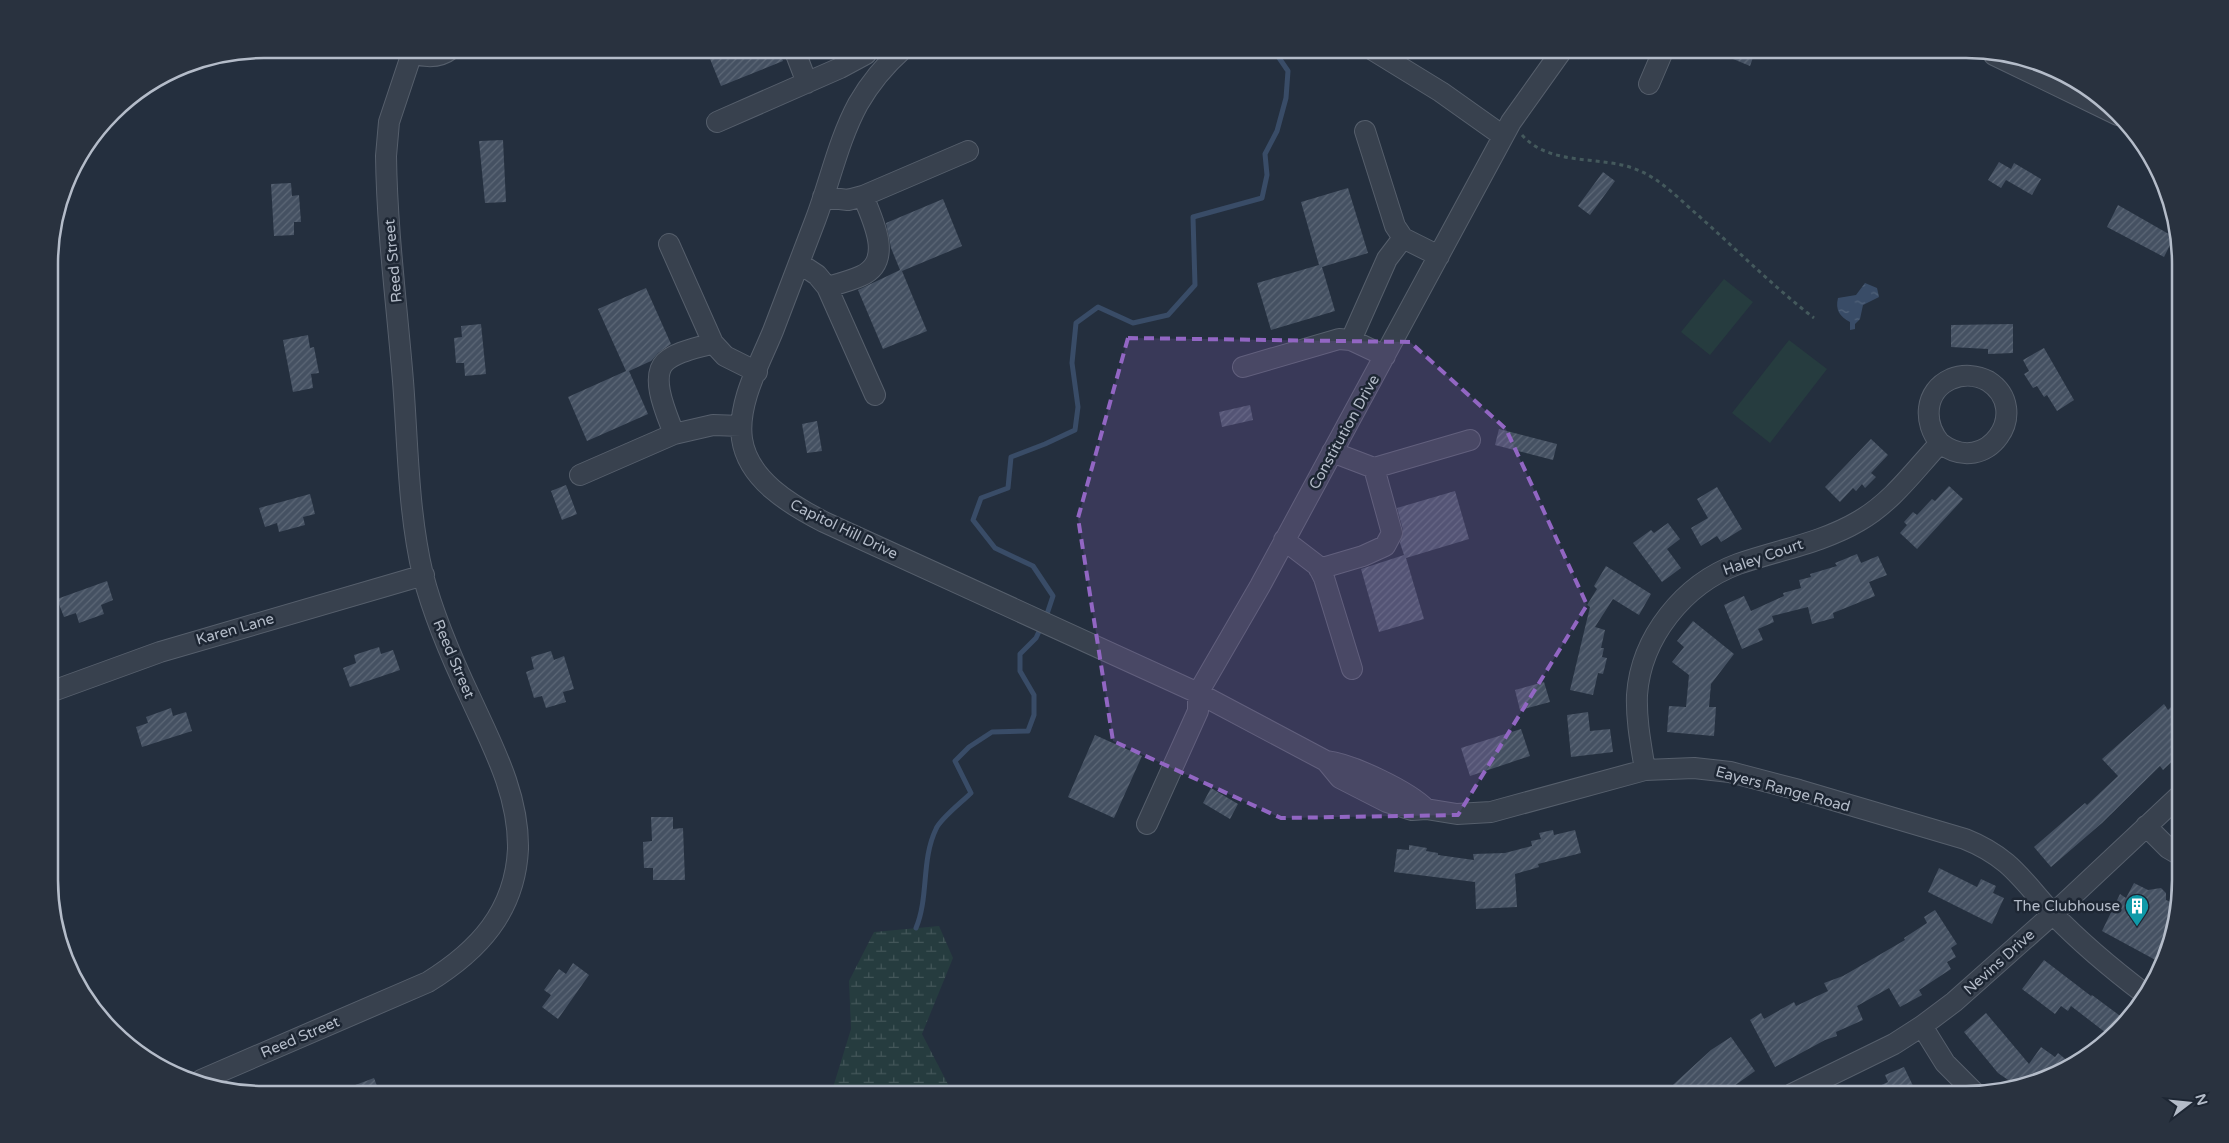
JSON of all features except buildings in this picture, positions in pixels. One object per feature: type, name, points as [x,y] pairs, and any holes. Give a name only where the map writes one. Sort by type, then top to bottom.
[{"type":"street","name":"Reed Street","points":[[207,1077],[428,982],[466,957],[492,927],[502,910],[510,891],[518,852],[518,833],[513,803],[504,775],[448,646],[424,575],[416,541],[386,174],[389,122],[406,58]]},
{"type":"street","points":[[797,58],[807,83]]},
{"type":"street","points":[[717,122],[807,83],[854,58]]},
{"type":"street","points":[[869,58],[879,73]]},
{"type":"street","name":"Capitol Hill Drive","points":[[894,58],[879,73],[858,104],[847,127],[800,263],[748,394],[741,426],[742,440],[751,461],[766,483],[784,499],[824,522],[1198,693]]},
{"type":"street","points":[[1386,58],[1507,129]]},
{"type":"street","name":"Constitution Drive","points":[[1147,824],[1198,711],[1198,693],[1385,356],[1507,129],[1557,58]]},
{"type":"street","points":[[1649,84],[1660,58]]},
{"type":"street","points":[[2008,62],[2094,102]]},
{"type":"street","points":[[1365,132],[1395,226],[1402,238],[1439,256]]},
{"type":"street","points":[[823,197],[848,200],[863,196],[968,151]]},
{"type":"street","points":[[827,287],[862,276],[874,267],[879,243],[863,196]]},
{"type":"street","points":[[1351,340],[1387,259],[1402,238]]},
{"type":"street","points":[[670,244],[713,343],[725,356],[756,372]]},
{"type":"street","points":[[800,263],[817,275],[827,287],[875,395]]},
{"type":"street","points":[[1243,367],[1339,339],[1351,340],[1385,356]]},
{"type":"street","points":[[674,434],[659,392],[660,374],[664,363],[679,354],[713,343]]},
{"type":"street","points":[[580,474],[674,434],[714,425],[741,426]]},
{"type":"street","points":[[1332,452],[1374,468],[1470,440]]},
{"type":"street","name":"Haley Court","points":[[1645,770],[1638,727],[1637,696],[1640,672],[1658,630],[1679,604],[1711,577],[1735,565],[1813,541],[1864,518],[1894,495],[1940,443]]},
{"type":"street","points":[[1319,569],[1363,556],[1385,546],[1392,532],[1374,468]]},
{"type":"street","points":[[1284,540],[1319,569],[1324,578],[1352,669]]},
{"type":"street","name":"Karen Lane","points":[[58,689],[160,652],[424,575]]},
{"type":"street","name":"Eayers Range Road","points":[[1198,693],[1326,761],[1340,778],[1366,792],[1412,810],[1426,809],[1458,814],[1491,812],[1645,770],[1694,768],[1730,772],[1799,790],[1965,839],[2000,856],[2028,882],[2053,914],[2108,966],[2140,990]]},
{"type":"street","name":"Nevins Drive","points":[[1808,1086],[1894,1044],[1954,1002],[2053,914],[2172,802]]},
{"type":"street","points":[[2146,826],[2172,850]]},
{"type":"street","points":[[1922,1026],[1945,1063],[1968,1086]]},
{"type":"path","points":[[1507,129],[1530,144],[1551,153],[1613,163],[1640,170],[1666,187],[1777,289],[1814,318]]},
{"type":"highlighted area","points":[[1128,338],[1410,342],[1506,429],[1587,605],[1458,815],[1281,818],[1113,741],[1078,518]]},
{"type":"green space","points":[[1724,279],[1753,302],[1710,355],[1681,332]]},
{"type":"green space","points":[[1789,340],[1827,369],[1770,443],[1732,413]]},
{"type":"green space","points":[[939,926],[953,958],[922,1034],[949,1086],[833,1086],[851,1029],[849,981],[874,932]]},
{"type":"water","points":[[1865,283],[1877,288],[1879,297],[1863,305],[1860,319],[1855,324],[1855,329],[1850,330],[1850,322],[1843,318],[1838,310],[1838,298],[1856,295]]},
{"type":"waterway","points":[[1046,617],[1053,596],[1033,566],[995,548],[973,520],[981,498],[1008,488],[1011,457],[1075,430],[1078,407],[1072,363],[1076,323],[1098,307],[1133,323],[1168,315],[1195,285],[1193,217],[1262,198],[1267,175],[1265,154],[1277,131],[1286,98],[1288,71],[1279,58]]},
{"type":"waterway","points":[[916,928],[920,916],[931,841],[938,825],[971,793],[955,761],[969,747],[992,732],[1028,731],[1034,715],[1034,695],[1020,671],[1020,654],[1036,638],[1042,625]]},
{"type":"place","name":"The Clubhouse","points":[[2137,927]]}]
